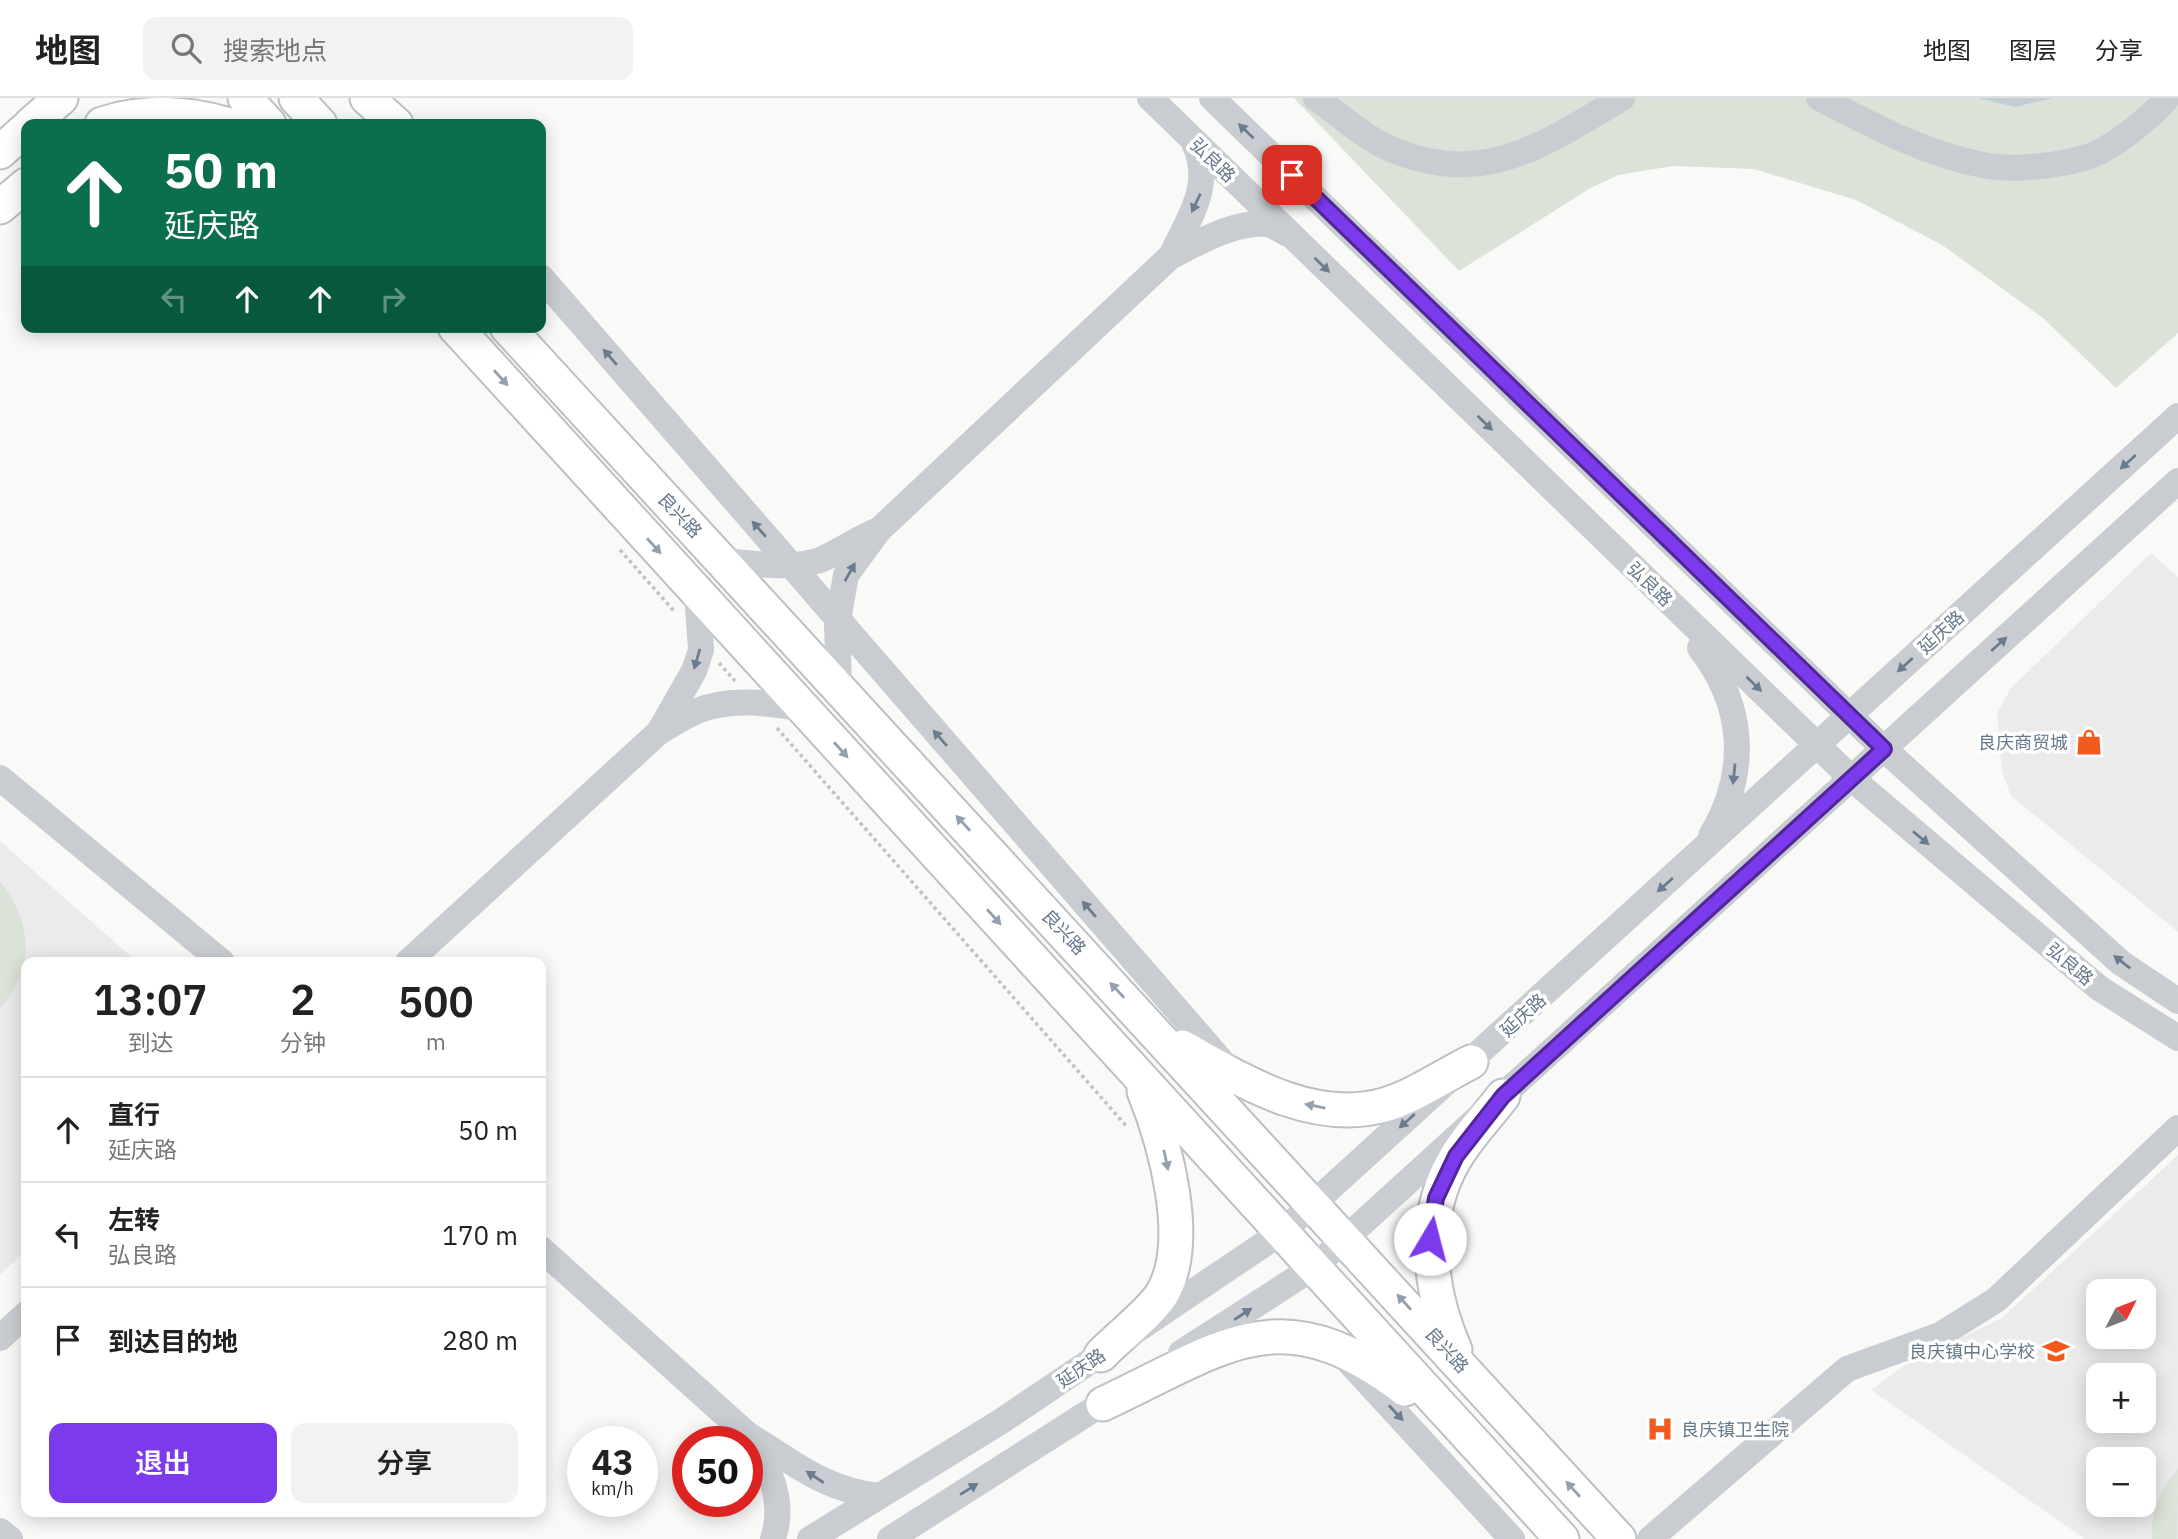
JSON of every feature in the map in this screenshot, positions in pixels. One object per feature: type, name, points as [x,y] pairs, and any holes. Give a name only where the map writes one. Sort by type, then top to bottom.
[{"type":"main road","points":[[37,119],[61,98]]},
{"type":"main road","points":[[245,98],[264,119]]},
{"type":"main road","points":[[296,98],[315,119]]},
{"type":"main road","points":[[367,98],[390,119]]},
{"type":"main road","points":[[116,119],[164,113],[198,119]]},
{"type":"main road","points":[[0,152],[21,133]]},
{"type":"main road","points":[[0,207],[21,189]]},
{"type":"main road","points":[[460,333],[1562,1539]]},
{"type":"main road","name":"良兴路","points":[[513,333],[1619,1539]]},
{"type":"main road","points":[[540,333],[553,377]]},
{"type":"main road","points":[[1157,1033],[1272,1094],[1317,1108],[1350,1110],[1385,1105],[1471,1062]]},
{"type":"main road","points":[[1101,1355],[1162,1295],[1176,1242],[1174,1203],[1160,1129],[1136,1073]]},
{"type":"main road","points":[[1464,1368],[1446,1330],[1436,1288],[1430,1239],[1432,1225],[1436,1198],[1456,1156],[1503,1096]]},
{"type":"main road","points":[[1103,1404],[1228,1345],[1265,1336],[1295,1336],[1333,1345],[1370,1363],[1477,1447]]},
{"type":"street","name":"弘良路","points":[[1150,98],[1852,778],[2099,988],[2178,1038]]},
{"type":"street","name":"弘良路","points":[[1212,98],[1884,749],[2121,963],[2178,1001]]},
{"type":"street","points":[[1315,98],[1380,144],[1429,163],[1476,165],[1543,145],[1622,98]]},
{"type":"street","points":[[1819,98],[1890,134],[1984,166],[2031,166],[2087,158],[2130,131],[2167,98]]},
{"type":"street","points":[[1171,256],[1202,190],[1202,160],[1191,139]]},
{"type":"street","points":[[838,687],[838,620],[846,575],[878,530],[1171,256],[1216,235],[1249,226],[1267,223],[1290,235]]},
{"type":"street","points":[[546,283],[1232,1074],[1237,1120]]},
{"type":"street","name":"延庆路","points":[[810,1539],[1000,1422],[1282,1232],[1315,1205],[2178,416]]},
{"type":"street","points":[[890,1539],[919,1528],[1103,1404],[1314,1268],[2178,481]]},
{"type":"street","points":[[722,561],[790,564],[821,559],[855,539],[878,530]]},
{"type":"street","points":[[1652,585],[1715,667],[1729,693],[1736,722],[1733,786],[1721,818],[1700,853]]},
{"type":"street","points":[[659,732],[694,671],[701,650],[696,592]]},
{"type":"street","points":[[413,957],[659,732],[698,710],[754,702],[804,709]]},
{"type":"street","points":[[0,778],[216,957]]},
{"type":"street","points":[[1650,1539],[1847,1369],[1940,1335],[1996,1300],[2178,1128]]},
{"type":"street","points":[[546,1253],[738,1426]]},
{"type":"street","points":[[0,1338],[21,1319]]},
{"type":"street","points":[[1333,1345],[1512,1539]]},
{"type":"street","points":[[763,1445],[825,1484],[851,1493],[879,1496]]},
{"type":"street","points":[[763,1462],[772,1478],[778,1498],[779,1521],[773,1539]]},
{"type":"street","points":[[0,1531],[9,1539]]},
{"type":"path","points":[[617,547],[1132,1133]]},
{"type":"shaded area","points":[[1294,98],[2178,98],[2178,333],[2116,388],[2043,318],[1942,245],[1856,200],[1754,169],[1673,166],[1618,175],[1589,189],[1459,271]]},
{"type":"shaded area","points":[[1977,98],[2053,98],[2015,107]]},
{"type":"shaded area","name":"良庆商贸城","points":[[2151,553],[2178,577],[2178,932],[2011,796],[2002,771],[1997,713],[2011,688]]},
{"type":"shaded area","points":[[0,841],[131,957],[21,957],[21,1255],[0,1275]]},
{"type":"shaded area","points":[[0,881],[19,913],[26,945],[24,957],[21,957],[20,977],[0,1008]]},
{"type":"shaded area","name":"良庆镇中心学校","points":[[2178,1155],[2178,1539],[2085,1539],[1871,1390],[1905,1365],[2002,1318]]},
{"type":"shaded area","points":[[2178,1469],[2177,1539],[2152,1539],[2156,1507],[2166,1485]]},
{"type":"place","name":"良庆商贸城","points":[[2089,742]]},
{"type":"place","name":"良庆镇中心学校","points":[[2056,1351]]},
{"type":"place","name":"良庆镇卫生院","points":[[1660,1429]]},
{"type":"route","points":[[1292,175],[1884,749],[1503,1096],[1456,1156],[1436,1198],[1430,1239]]}]
